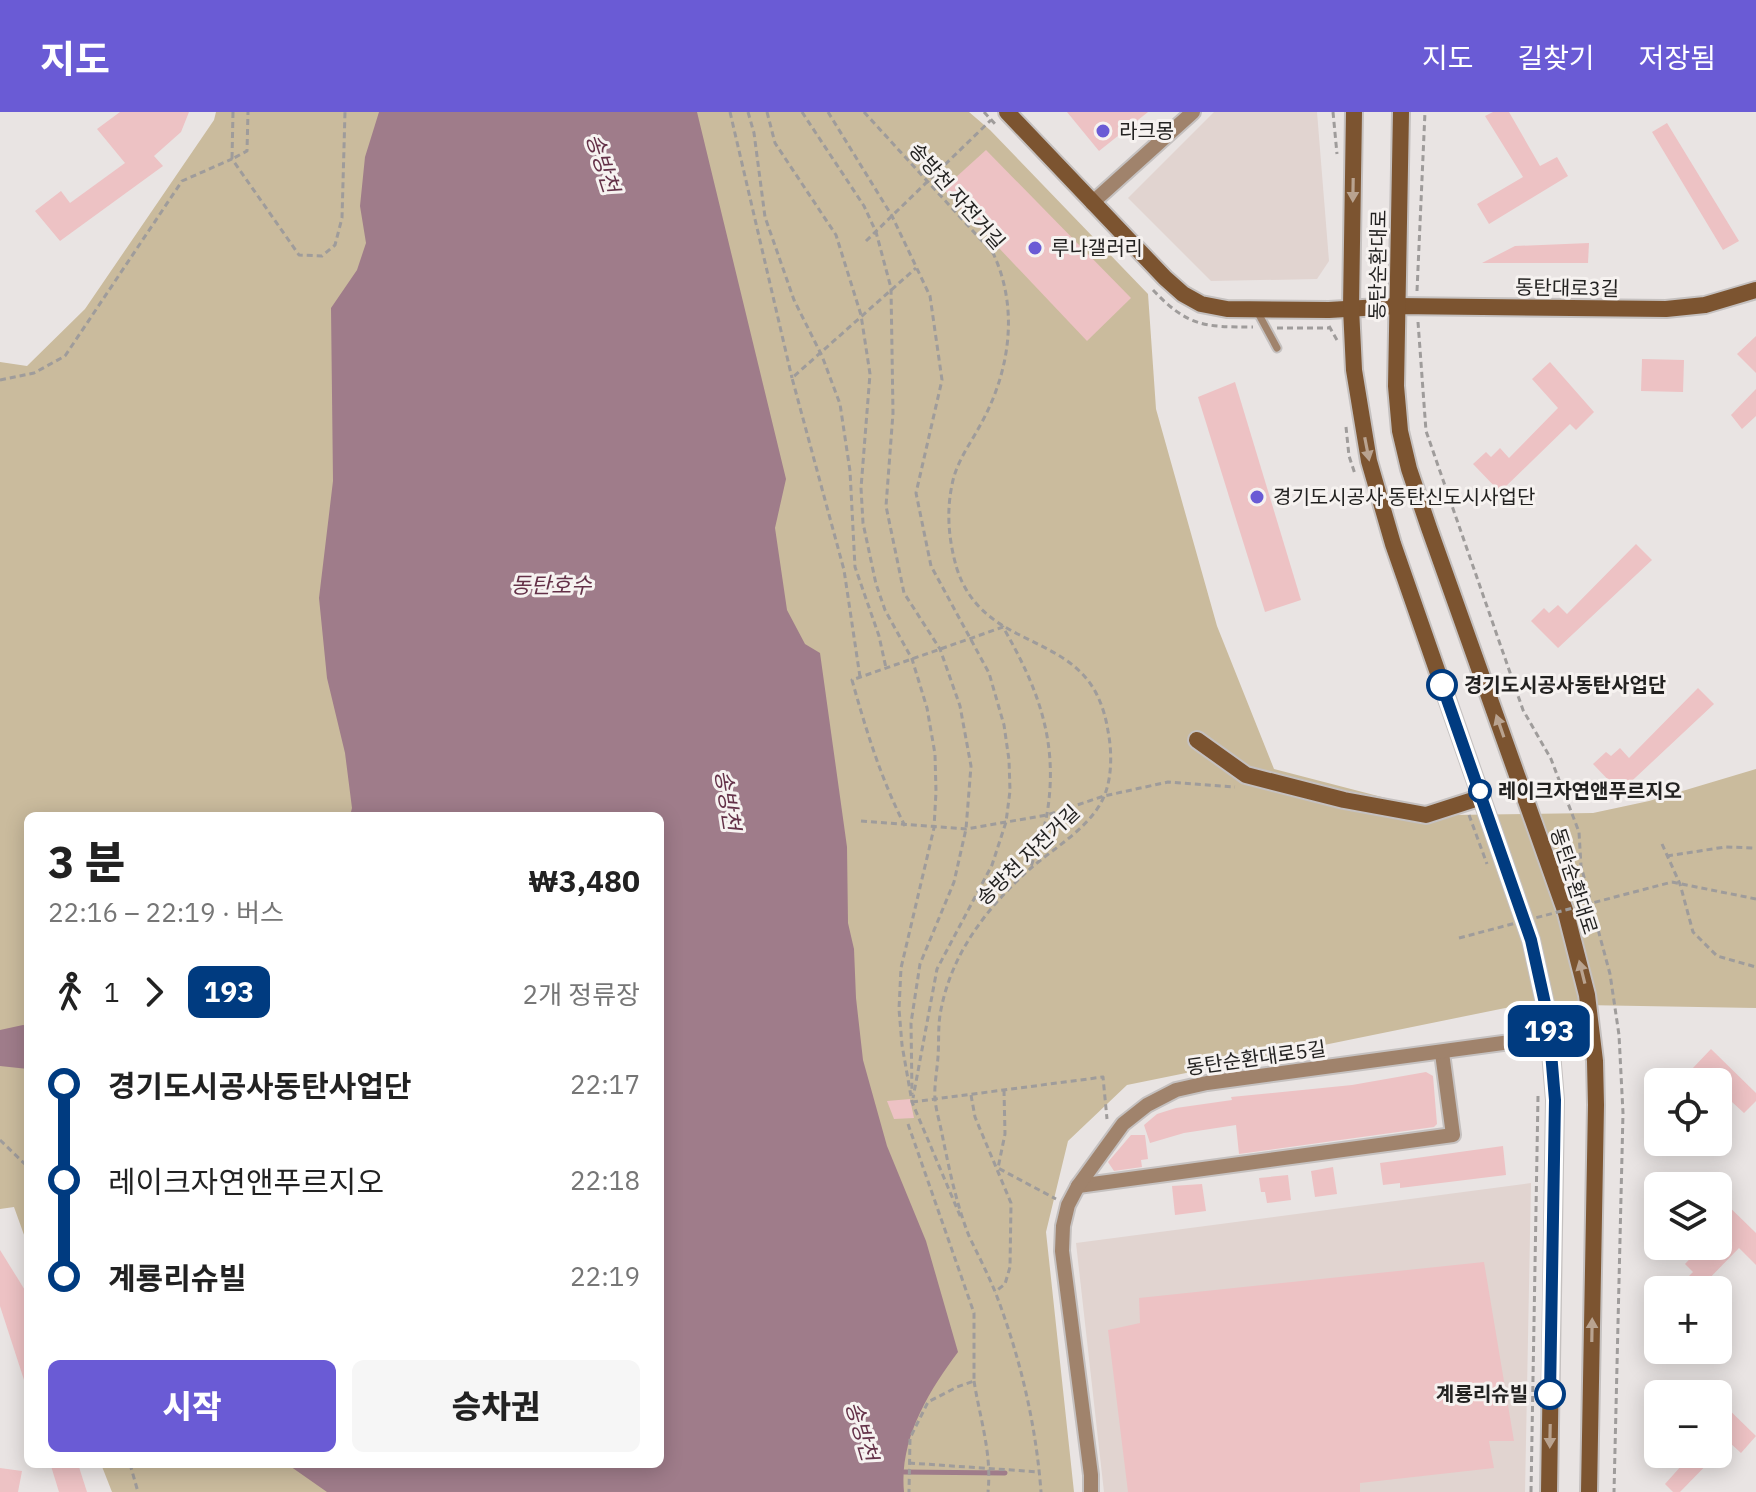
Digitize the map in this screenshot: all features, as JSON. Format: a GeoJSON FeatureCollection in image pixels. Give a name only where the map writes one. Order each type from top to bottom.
{"type":"FeatureCollection","features":[{"type":"Feature","properties":{"kind":"main road","name":"동탄대로3길"},"geometry":{"type":"LineString","coordinates":[[1007,112],[1183,294],[1201,304],[1227,309],[1397,306],[1666,309],[1705,305],[1756,290]]}},
{"type":"Feature","properties":{"kind":"main road","name":"동탄순환대로"},"geometry":{"type":"LineString","coordinates":[[1354,112],[1351,308],[1354,370],[1362,423],[1379,499],[1531,940],[1550,1039],[1555,1100],[1549,1492]]}},
{"type":"Feature","properties":{"kind":"main road","name":"동탄순환대로"},"geometry":{"type":"LineString","coordinates":[[1401,112],[1396,386],[1400,431],[1409,469],[1566,913],[1587,995],[1592,1031],[1596,1105],[1589,1492]]}},
{"type":"Feature","properties":{"kind":"main road"},"geometry":{"type":"LineString","coordinates":[[1197,740],[1246,775],[1344,800],[1426,815],[1482,797]]}},
{"type":"Feature","properties":{"kind":"street"},"geometry":{"type":"LineString","coordinates":[[1092,203],[1193,112]]}},
{"type":"Feature","properties":{"kind":"street","name":"동탄순환대로5길"},"geometry":{"type":"LineString","coordinates":[[1091,1492],[1062,1251],[1063,1226],[1068,1205],[1078,1186],[1123,1124],[1147,1105],[1176,1090],[1207,1083],[1592,1031]]}},
{"type":"Feature","properties":{"kind":"street"},"geometry":{"type":"LineString","coordinates":[[1078,1186],[1453,1135],[1442,1053]]}},
{"type":"Feature","properties":{"kind":"lane"},"geometry":{"type":"LineString","coordinates":[[1256,309],[1277,348]]}},
{"type":"Feature","properties":{"kind":"path"},"geometry":{"type":"LineString","coordinates":[[233,112],[232,159],[299,255],[322,256],[335,245],[342,218],[345,112]]}},
{"type":"Feature","properties":{"kind":"path"},"geometry":{"type":"LineString","coordinates":[[0,380],[34,373],[65,356],[182,181],[247,151],[248,112]]}},
{"type":"Feature","properties":{"kind":"path"},"geometry":{"type":"LineString","coordinates":[[730,112],[792,378],[844,570],[860,677]]}},
{"type":"Feature","properties":{"kind":"path"},"geometry":{"type":"LineString","coordinates":[[748,112],[754,133],[765,217],[794,300],[821,353],[840,404],[850,471],[855,567],[879,636],[886,668]]}},
{"type":"Feature","properties":{"kind":"path"},"geometry":{"type":"LineString","coordinates":[[767,112],[775,143],[836,235],[861,315],[870,374],[861,488],[863,523],[885,610],[912,659],[927,708],[935,754],[934,828],[901,968],[899,1009],[902,1045],[912,1102],[968,1232]]}},
{"type":"Feature","properties":{"kind":"path"},"geometry":{"type":"LineString","coordinates":[[802,112],[864,206],[876,232],[891,288],[893,413],[886,506],[904,593],[940,649],[960,706],[969,751],[970,795],[954,882],[920,964],[911,1023],[912,1102]]}},
{"type":"Feature","properties":{"kind":"path"},"geometry":{"type":"LineString","coordinates":[[828,112],[892,216],[930,296],[942,380],[916,493],[931,566],[989,673],[1004,725],[1010,791],[1006,822],[992,865],[937,969],[912,1102]]}},
{"type":"Feature","properties":{"kind":"path","name":"송방천 자전거길"},"geometry":{"type":"LineString","coordinates":[[864,112],[993,253],[1003,278],[1009,307],[1006,358],[996,390],[952,482],[948,516],[958,573],[983,612],[1003,627],[1080,671],[1095,690],[1110,739],[1111,766],[1104,796],[1090,816],[1065,841],[1030,869],[987,912],[957,958],[940,1014],[935,1099],[952,1182],[968,1232],[995,1292],[1022,1370],[1041,1492]]}},
{"type":"Feature","properties":{"kind":"path"},"geometry":{"type":"LineString","coordinates":[[1417,277],[1425,112]]}},
{"type":"Feature","properties":{"kind":"path"},"geometry":{"type":"LineString","coordinates":[[866,241],[991,120]]}},
{"type":"Feature","properties":{"kind":"path"},"geometry":{"type":"LineString","coordinates":[[792,378],[916,268]]}},
{"type":"Feature","properties":{"kind":"path"},"geometry":{"type":"LineString","coordinates":[[1329,328],[1338,342]]}},
{"type":"Feature","properties":{"kind":"path"},"geometry":{"type":"LineString","coordinates":[[1346,427],[1349,456],[1359,486]]}},
{"type":"Feature","properties":{"kind":"path"},"geometry":{"type":"LineString","coordinates":[[905,826],[868,738],[852,680],[1003,627],[1023,662],[1039,700],[1049,741],[1051,772],[1047,815],[1030,869]]}},
{"type":"Feature","properties":{"kind":"path"},"geometry":{"type":"LineString","coordinates":[[861,821],[966,829],[1047,815],[1104,796],[1168,782],[1238,788]]}},
{"type":"Feature","properties":{"kind":"path"},"geometry":{"type":"LineString","coordinates":[[1465,803],[1488,867]]}},
{"type":"Feature","properties":{"kind":"path"},"geometry":{"type":"LineString","coordinates":[[1662,844],[1680,884],[1693,932],[1717,956],[1756,967]]}},
{"type":"Feature","properties":{"kind":"path"},"geometry":{"type":"LineString","coordinates":[[1667,856],[1725,847],[1756,848]]}},
{"type":"Feature","properties":{"kind":"path"},"geometry":{"type":"LineString","coordinates":[[1459,938],[1672,882],[1756,899]]}},
{"type":"Feature","properties":{"kind":"path"},"geometry":{"type":"LineString","coordinates":[[1511,920],[1514,934]]}},
{"type":"Feature","properties":{"kind":"path"},"geometry":{"type":"LineString","coordinates":[[912,1102],[1103,1077],[1107,1119]]}},
{"type":"Feature","properties":{"kind":"path"},"geometry":{"type":"LineString","coordinates":[[1531,1492],[1538,1086]]}},
{"type":"Feature","properties":{"kind":"path"},"geometry":{"type":"LineString","coordinates":[[998,1168],[1005,1134],[1004,1090]]}},
{"type":"Feature","properties":{"kind":"path"},"geometry":{"type":"LineString","coordinates":[[971,1095],[975,1117],[1011,1203],[1010,1267],[1005,1284],[995,1292]]}},
{"type":"Feature","properties":{"kind":"path"},"geometry":{"type":"LineString","coordinates":[[908,1124],[974,1313],[974,1381],[988,1443],[988,1492]]}},
{"type":"Feature","properties":{"kind":"path"},"geometry":{"type":"LineString","coordinates":[[0,1140],[24,1163]]}},
{"type":"Feature","properties":{"kind":"path"},"geometry":{"type":"LineString","coordinates":[[998,1168],[1068,1205]]}},
{"type":"Feature","properties":{"kind":"path"},"geometry":{"type":"LineString","coordinates":[[909,1492],[910,1438],[928,1402],[974,1381]]}},
{"type":"Feature","properties":{"kind":"path"},"geometry":{"type":"LineString","coordinates":[[909,1463],[1040,1472]]}},
{"type":"Feature","properties":{"kind":"path"},"geometry":{"type":"LineString","coordinates":[[131,1468],[138,1492]]}},
{"type":"Feature","properties":{"kind":"shaded area"},"geometry":{"type":"Polygon","coordinates":[[[216,112],[969,112],[1148,294],[1156,409],[1217,626],[1274,769],[1451,815],[1593,813],[1649,801],[1756,769],[1756,1008],[1525,1004],[1127,1085],[1068,1141],[1046,1232],[1074,1492],[112,1492],[103,1468],[664,1468],[664,812],[24,812],[24,1235],[14,1207],[0,1209],[0,362],[27,366],[85,309],[214,120],[216,112]]]}},
{"type":"Feature","properties":{"kind":"shaded area"},"geometry":{"type":"Polygon","coordinates":[[[1214,112],[1317,112],[1329,261],[1317,279],[1211,281],[1128,198],[1214,112]]]}},
{"type":"Feature","properties":{"kind":"shaded area"},"geometry":{"type":"Polygon","coordinates":[[[1531,1183],[1525,1492],[1104,1492],[1076,1243],[1531,1183]]]}},
{"type":"Feature","properties":{"kind":"water","name":"동탄호수"},"geometry":{"type":"Polygon","coordinates":[[[379,112],[697,112],[786,479],[775,528],[787,610],[805,644],[820,653],[847,847],[848,923],[854,949],[863,1060],[887,1146],[926,1241],[958,1352],[926,1400],[911,1435],[906,1454],[904,1492],[327,1492],[293,1468],[664,1468],[664,812],[351,812],[345,753],[327,678],[319,598],[333,481],[331,308],[357,270],[366,243],[360,206],[365,157],[379,112]]]}},
{"type":"Feature","properties":{"kind":"water"},"geometry":{"type":"Polygon","coordinates":[[[24,1025],[24,1069],[0,1066],[0,1030],[24,1025]]]}},
{"type":"Feature","properties":{"kind":"building"},"geometry":{"type":"Polygon","coordinates":[[[120,112],[189,112],[181,132],[154,156],[163,166],[60,241],[35,211],[61,191],[70,203],[125,163],[97,129],[120,112]]]}},
{"type":"Feature","properties":{"kind":"building","name":"라크몽"},"geometry":{"type":"Polygon","coordinates":[[[1067,112],[1148,112],[1099,151],[1067,112]]]}},
{"type":"Feature","properties":{"kind":"building"},"geometry":{"type":"Polygon","coordinates":[[[1493,112],[1509,112],[1540,166],[1557,157],[1568,176],[1489,224],[1477,204],[1523,177],[1485,116],[1493,112]]]}},
{"type":"Feature","properties":{"kind":"building"},"geometry":{"type":"Polygon","coordinates":[[[1667,123],[1739,241],[1723,250],[1652,132],[1667,123]]]}},
{"type":"Feature","properties":{"kind":"building","name":"루나갤러리"},"geometry":{"type":"Polygon","coordinates":[[[986,150],[1131,298],[1087,341],[943,189],[986,150]]]}},
{"type":"Feature","properties":{"kind":"building"},"geometry":{"type":"Polygon","coordinates":[[[1589,243],[1588,263],[1482,263],[1515,246],[1589,243]]]}},
{"type":"Feature","properties":{"kind":"building"},"geometry":{"type":"Polygon","coordinates":[[[1756,336],[1756,373],[1737,354],[1756,336]]]}},
{"type":"Feature","properties":{"kind":"building"},"geometry":{"type":"Polygon","coordinates":[[[1642,359],[1684,360],[1683,392],[1641,391],[1642,359]]]}},
{"type":"Feature","properties":{"kind":"building"},"geometry":{"type":"Polygon","coordinates":[[[1550,362],[1594,412],[1576,430],[1570,424],[1500,492],[1473,464],[1486,452],[1491,457],[1500,448],[1509,458],[1558,408],[1532,379],[1550,362]]]}},
{"type":"Feature","properties":{"kind":"building"},"geometry":{"type":"Polygon","coordinates":[[[1235,382],[1301,600],[1265,612],[1198,397],[1235,382]]]}},
{"type":"Feature","properties":{"kind":"building"},"geometry":{"type":"Polygon","coordinates":[[[1756,389],[1756,416],[1742,429],[1731,415],[1756,389]]]}},
{"type":"Feature","properties":{"kind":"building"},"geometry":{"type":"Polygon","coordinates":[[[1636,544],[1652,560],[1558,648],[1531,621],[1544,608],[1549,613],[1558,605],[1567,614],[1636,544]]]}},
{"type":"Feature","properties":{"kind":"building"},"geometry":{"type":"Polygon","coordinates":[[[1698,688],[1714,704],[1620,792],[1593,764],[1606,752],[1611,756],[1620,748],[1629,758],[1698,688]]]}},
{"type":"Feature","properties":{"kind":"building"},"geometry":{"type":"Polygon","coordinates":[[[1711,1049],[1730,1068],[1693,1068],[1711,1049]]]}},
{"type":"Feature","properties":{"kind":"building"},"geometry":{"type":"Polygon","coordinates":[[[1732,1070],[1756,1093],[1756,1101],[1744,1113],[1732,1102],[1732,1070]]]}},
{"type":"Feature","properties":{"kind":"building"},"geometry":{"type":"Polygon","coordinates":[[[1426,1072],[1433,1076],[1437,1124],[1434,1127],[1239,1154],[1236,1125],[1184,1133],[1150,1143],[1144,1125],[1157,1114],[1176,1108],[1232,1100],[1231,1097],[1352,1085],[1426,1072]]]}},
{"type":"Feature","properties":{"kind":"building"},"geometry":{"type":"Polygon","coordinates":[[[910,1099],[914,1118],[894,1119],[887,1101],[910,1099]]]}},
{"type":"Feature","properties":{"kind":"building"},"geometry":{"type":"Polygon","coordinates":[[[1131,1135],[1145,1135],[1148,1159],[1141,1160],[1142,1167],[1114,1171],[1108,1162],[1131,1135]]]}},
{"type":"Feature","properties":{"kind":"building"},"geometry":{"type":"Polygon","coordinates":[[[1503,1146],[1506,1175],[1400,1188],[1400,1183],[1383,1185],[1380,1163],[1503,1146]]]}},
{"type":"Feature","properties":{"kind":"building"},"geometry":{"type":"Polygon","coordinates":[[[1333,1167],[1337,1194],[1315,1197],[1311,1171],[1333,1167]]]}},
{"type":"Feature","properties":{"kind":"building"},"geometry":{"type":"Polygon","coordinates":[[[1288,1175],[1291,1200],[1267,1203],[1259,1178],[1288,1175]]]}},
{"type":"Feature","properties":{"kind":"building"},"geometry":{"type":"Polygon","coordinates":[[[1202,1184],[1206,1211],[1175,1215],[1172,1186],[1202,1184]]]}},
{"type":"Feature","properties":{"kind":"building"},"geometry":{"type":"Polygon","coordinates":[[[1732,1210],[1756,1233],[1756,1265],[1739,1248],[1732,1255],[1732,1210]]]}},
{"type":"Feature","properties":{"kind":"building"},"geometry":{"type":"Polygon","coordinates":[[[0,1250],[24,1289],[24,1380],[0,1306],[0,1250]]]}},
{"type":"Feature","properties":{"kind":"building"},"geometry":{"type":"Polygon","coordinates":[[[1689,1260],[1727,1260],[1712,1276],[1689,1276],[1693,1272],[1685,1264],[1689,1260]]]}},
{"type":"Feature","properties":{"kind":"building"},"geometry":{"type":"Polygon","coordinates":[[[1484,1262],[1514,1441],[1489,1441],[1494,1468],[1360,1483],[1360,1492],[1128,1492],[1108,1330],[1140,1323],[1139,1298],[1484,1262]]]}},
{"type":"Feature","properties":{"kind":"building"},"geometry":{"type":"Polygon","coordinates":[[[1732,1413],[1756,1436],[1741,1453],[1732,1445],[1732,1413]]]}},
{"type":"Feature","properties":{"kind":"building"},"geometry":{"type":"Polygon","coordinates":[[[0,1468],[22,1471],[18,1492],[0,1492],[0,1468]]]}},
{"type":"Feature","properties":{"kind":"building"},"geometry":{"type":"Polygon","coordinates":[[[52,1468],[79,1468],[87,1492],[59,1492],[52,1468]]]}},
{"type":"Feature","properties":{"kind":"building"},"geometry":{"type":"Polygon","coordinates":[[[1679,1468],[1703,1468],[1680,1492],[1673,1492],[1665,1484],[1679,1468]]]}},
{"type":"Feature","properties":{"kind":"waterway"},"geometry":{"type":"LineString","coordinates":[[904,1472],[1005,1473]]}},
{"type":"Feature","properties":{"kind":"bus line","name":"193"},"geometry":{"type":"LineString","coordinates":[[1442,685],[1531,940],[1548,1017],[1555,1100],[1550,1394]]}},
{"type":"Feature","properties":{"kind":"place","name":"라크몽"},"geometry":{"type":"Point","coordinates":[1103,131]}},
{"type":"Feature","properties":{"kind":"place","name":"루나갤러리"},"geometry":{"type":"Point","coordinates":[1035,248]}},
{"type":"Feature","properties":{"kind":"place","name":"경기도시공사 동탄신도시사업단"},"geometry":{"type":"Point","coordinates":[1257,497]}},
{"type":"Feature","properties":{"kind":"place","name":"경기도시공사동탄사업단"},"geometry":{"type":"Point","coordinates":[1442,685]}},
{"type":"Feature","properties":{"kind":"place","name":"레이크자연앤푸르지오"},"geometry":{"type":"Point","coordinates":[1480,791]}},
{"type":"Feature","properties":{"kind":"place","name":"계룡리슈빌"},"geometry":{"type":"Point","coordinates":[1550,1394]}},
{"type":"Feature","properties":{"kind":"water label","name":"송방천"},"geometry":{"type":"Point","coordinates":[603,163]}},
{"type":"Feature","properties":{"kind":"water label","name":"송방천"},"geometry":{"type":"Point","coordinates":[728,800]}},
{"type":"Feature","properties":{"kind":"water label","name":"송방천"},"geometry":{"type":"Point","coordinates":[862,1431]}}]}
